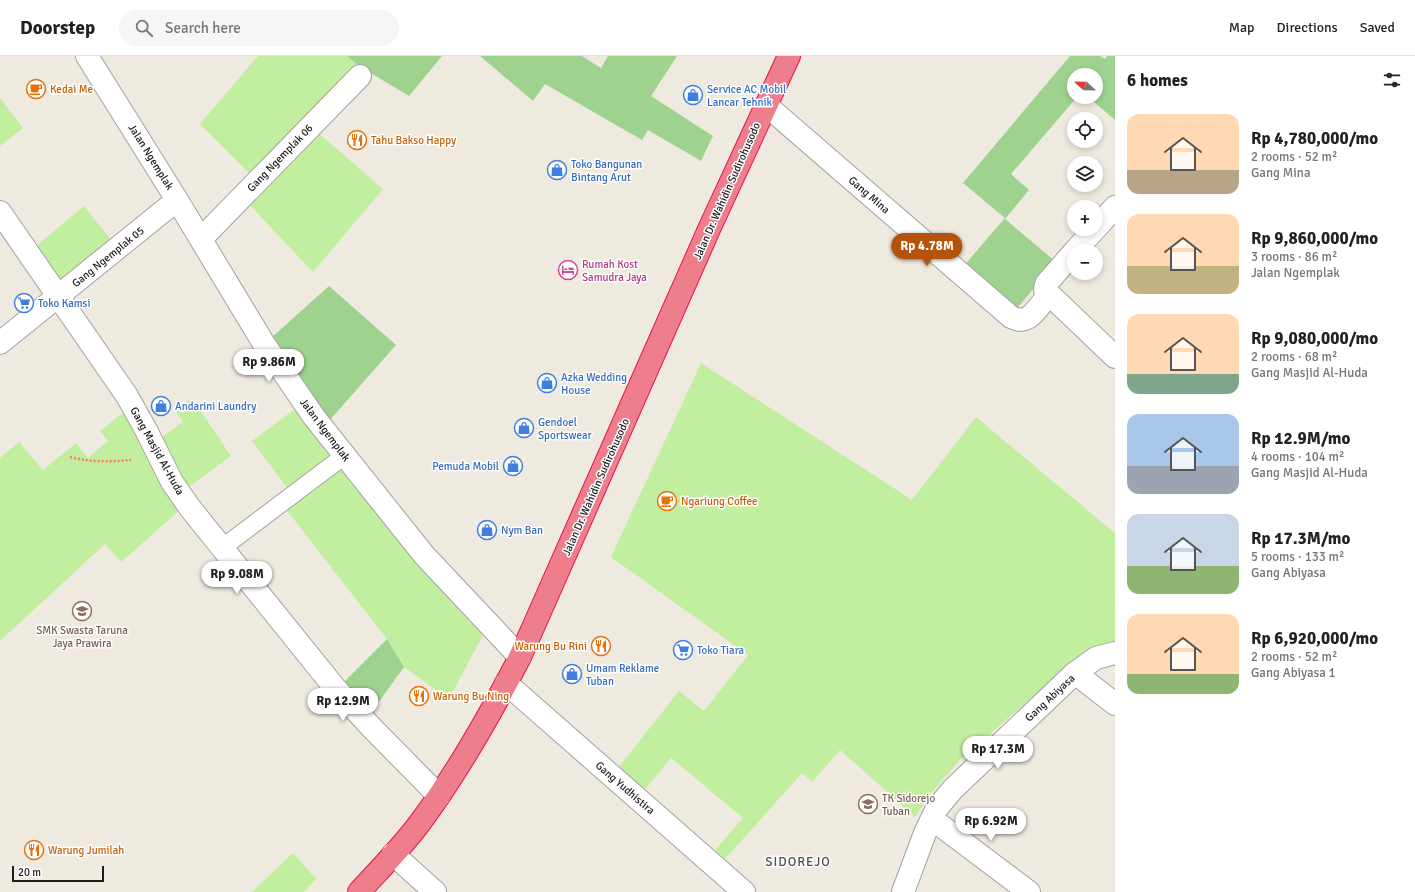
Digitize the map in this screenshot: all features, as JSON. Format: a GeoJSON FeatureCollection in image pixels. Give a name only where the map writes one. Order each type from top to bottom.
{"type":"FeatureCollection","features":[{"type":"Feature","properties":{"kind":"highway","name":"Jalan Dr. Wahidin Sudirohusodo"},"geometry":{"type":"LineString","coordinates":[[359,892],[419,824],[439,796],[481,729],[520,657],[710,227],[789,56]]}},
{"type":"Feature","properties":{"kind":"street","name":"Jalan Ngemplak"},"geometry":{"type":"LineString","coordinates":[[87,56],[178,200],[264,344],[314,417],[424,555],[520,657]]}},
{"type":"Feature","properties":{"kind":"street","name":"Gang Ngemplak 06"},"geometry":{"type":"LineString","coordinates":[[201,239],[360,76]]}},
{"type":"Feature","properties":{"kind":"street","name":"Gang Mina"},"geometry":{"type":"LineString","coordinates":[[766,105],[1012,317],[1020,321],[1024,320],[1032,314],[1049,294]]}},
{"type":"Feature","properties":{"kind":"street","name":"Gang Ngemplak 05"},"geometry":{"type":"LineString","coordinates":[[0,343],[178,200]]}},
{"type":"Feature","properties":{"kind":"street"},"geometry":{"type":"LineString","coordinates":[[1103,220],[1115,207]]}},
{"type":"Feature","properties":{"kind":"street","name":"Gang Masjid Al-Huda"},"geometry":{"type":"LineString","coordinates":[[0,212],[134,408],[159,458],[180,495],[335,688],[439,796]]}},
{"type":"Feature","properties":{"kind":"street"},"geometry":{"type":"LineString","coordinates":[[1081,244],[1088,236]]}},
{"type":"Feature","properties":{"kind":"street"},"geometry":{"type":"LineString","coordinates":[[1067,259],[1046,284],[1045,290],[1115,357]]}},
{"type":"Feature","properties":{"kind":"street","name":"Gang Abiyasa"},"geometry":{"type":"LineString","coordinates":[[903,892],[925,833],[937,808],[953,789],[1075,673],[1096,658],[1115,653]]}},
{"type":"Feature","properties":{"kind":"street"},"geometry":{"type":"LineString","coordinates":[[1075,673],[1115,704]]}},
{"type":"Feature","properties":{"kind":"street","name":"Gang Yudhistira"},"geometry":{"type":"LineString","coordinates":[[506,683],[744,892]]}},
{"type":"Feature","properties":{"kind":"street"},"geometry":{"type":"LineString","coordinates":[[932,819],[1029,892]]}},
{"type":"Feature","properties":{"kind":"street"},"geometry":{"type":"LineString","coordinates":[[393,854],[435,892]]}},
{"type":"Feature","properties":{"kind":"lane"},"geometry":{"type":"LineString","coordinates":[[222,548],[344,456]]}},
{"type":"Feature","properties":{"kind":"path"},"geometry":{"type":"LineString","coordinates":[[70,457],[87,461],[101,462],[159,458]]}},
{"type":"Feature","properties":{"kind":"green space"},"geometry":{"type":"Polygon","coordinates":[[[258,56],[347,56],[359,66],[252,176],[200,124],[258,56]]]}},
{"type":"Feature","properties":{"kind":"green space"},"geometry":{"type":"Polygon","coordinates":[[[347,56],[442,56],[409,96],[359,66],[347,56]]]}},
{"type":"Feature","properties":{"kind":"green space"},"geometry":{"type":"Polygon","coordinates":[[[480,56],[582,56],[601,68],[608,56],[677,56],[651,96],[713,136],[701,161],[648,130],[642,140],[545,84],[533,101],[480,56]]]}},
{"type":"Feature","properties":{"kind":"green space"},"geometry":{"type":"Polygon","coordinates":[[[1070,56],[1100,56],[1105,59],[1107,56],[1115,56],[1115,120],[1096,104],[1103,104],[1103,68],[1067,68],[1067,104],[1071,104],[1011,174],[1029,190],[1005,219],[1056,262],[1013,313],[962,268],[1005,218],[963,183],[1070,56]]]}},
{"type":"Feature","properties":{"kind":"green space"},"geometry":{"type":"Polygon","coordinates":[[[0,98],[23,128],[0,146],[0,98]]]}},
{"type":"Feature","properties":{"kind":"green space"},"geometry":{"type":"Polygon","coordinates":[[[316,131],[383,189],[313,272],[247,202],[316,131]]]}},
{"type":"Feature","properties":{"kind":"green space"},"geometry":{"type":"Polygon","coordinates":[[[84,206],[112,241],[60,285],[36,246],[84,206]]]}},
{"type":"Feature","properties":{"kind":"green space"},"geometry":{"type":"Polygon","coordinates":[[[329,286],[396,345],[328,422],[271,338],[329,286]]]}},
{"type":"Feature","properties":{"kind":"green space"},"geometry":{"type":"Polygon","coordinates":[[[701,363],[912,500],[976,417],[1115,533],[1115,644],[1092,649],[1076,659],[960,760],[931,793],[915,817],[840,750],[812,782],[802,773],[725,859],[715,850],[743,818],[671,758],[644,791],[618,768],[679,691],[704,711],[748,655],[611,557],[701,363]]]}},
{"type":"Feature","properties":{"kind":"green space"},"geometry":{"type":"Polygon","coordinates":[[[192,398],[231,456],[187,488],[159,439],[183,422],[175,410],[192,398]]]}},
{"type":"Feature","properties":{"kind":"green space"},"geometry":{"type":"Polygon","coordinates":[[[295,409],[331,458],[289,490],[252,441],[295,409]]]}},
{"type":"Feature","properties":{"kind":"green space"},"geometry":{"type":"Polygon","coordinates":[[[125,411],[180,510],[121,562],[105,544],[0,641],[0,458],[19,442],[43,470],[76,443],[88,458],[108,441],[100,431],[125,411]]]}},
{"type":"Feature","properties":{"kind":"green space"},"geometry":{"type":"Polygon","coordinates":[[[335,463],[445,593],[483,635],[449,699],[404,667],[387,639],[281,503],[335,463]]]}},
{"type":"Feature","properties":{"kind":"green space"},"geometry":{"type":"Polygon","coordinates":[[[387,639],[404,667],[370,714],[342,684],[387,639]]]}},
{"type":"Feature","properties":{"kind":"green space"},"geometry":{"type":"Polygon","coordinates":[[[293,853],[316,879],[304,892],[252,892],[293,853]]]}},
{"type":"Feature","properties":{"kind":"place","name":"Kedai Me"},"geometry":{"type":"Point","coordinates":[36,89]}},
{"type":"Feature","properties":{"kind":"place","name":"Service AC Mobil Lancar Tehnik"},"geometry":{"type":"Point","coordinates":[693,95]}},
{"type":"Feature","properties":{"kind":"place","name":"Tahu Bakso Happy"},"geometry":{"type":"Point","coordinates":[357,140]}},
{"type":"Feature","properties":{"kind":"place","name":"Toko Bangunan Bintang Arut"},"geometry":{"type":"Point","coordinates":[557,170]}},
{"type":"Feature","properties":{"kind":"place","name":"Rumah Kost Samudra Jaya"},"geometry":{"type":"Point","coordinates":[568,270]}},
{"type":"Feature","properties":{"kind":"place","name":"Toko Kamsi"},"geometry":{"type":"Point","coordinates":[24,303]}},
{"type":"Feature","properties":{"kind":"place","name":"Azka Wedding House"},"geometry":{"type":"Point","coordinates":[547,383]}},
{"type":"Feature","properties":{"kind":"place","name":"Andarini Laundry"},"geometry":{"type":"Point","coordinates":[161,406]}},
{"type":"Feature","properties":{"kind":"place","name":"Gendoel Sportswear"},"geometry":{"type":"Point","coordinates":[524,428]}},
{"type":"Feature","properties":{"kind":"place","name":"Pemuda Mobil"},"geometry":{"type":"Point","coordinates":[513,466]}},
{"type":"Feature","properties":{"kind":"place","name":"Ngariung Coffee"},"geometry":{"type":"Point","coordinates":[667,501]}},
{"type":"Feature","properties":{"kind":"place","name":"Nym Ban"},"geometry":{"type":"Point","coordinates":[487,530]}},
{"type":"Feature","properties":{"kind":"place","name":"SMK Swasta Taruna Jaya Prawira"},"geometry":{"type":"Point","coordinates":[82,611]}},
{"type":"Feature","properties":{"kind":"place","name":"Warung Bu Rini"},"geometry":{"type":"Point","coordinates":[601,646]}},
{"type":"Feature","properties":{"kind":"place","name":"Toko Tiara"},"geometry":{"type":"Point","coordinates":[683,650]}},
{"type":"Feature","properties":{"kind":"place","name":"Umam Reklame Tuban"},"geometry":{"type":"Point","coordinates":[572,674]}},
{"type":"Feature","properties":{"kind":"place","name":"Warung Bu Ning"},"geometry":{"type":"Point","coordinates":[419,696]}},
{"type":"Feature","properties":{"kind":"place","name":"TK Sidorejo Tuban"},"geometry":{"type":"Point","coordinates":[868,804]}},
{"type":"Feature","properties":{"kind":"place","name":"Warung Jumilah"},"geometry":{"type":"Point","coordinates":[34,850]}},
{"type":"Feature","properties":{"kind":"district","name":"SIDOREJO"},"geometry":{"type":"Point","coordinates":[798,862]}}]}
